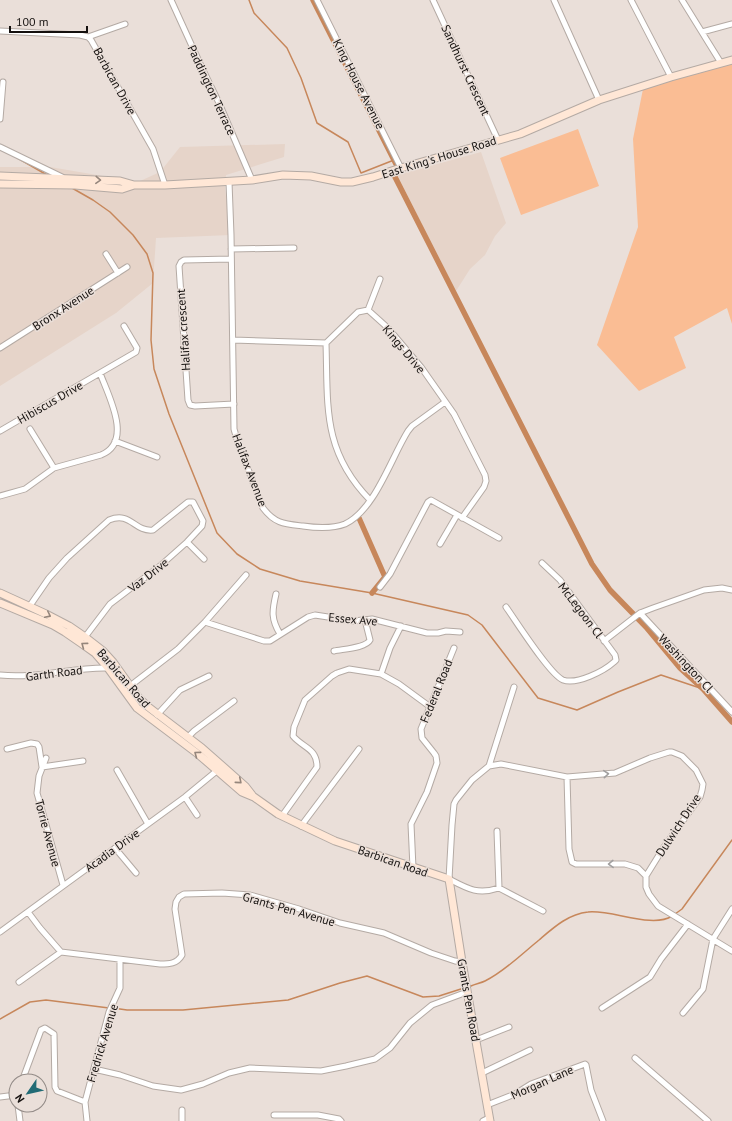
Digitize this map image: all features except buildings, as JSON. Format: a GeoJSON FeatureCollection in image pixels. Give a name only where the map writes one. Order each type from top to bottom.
{"type":"FeatureCollection","features":[{"type":"Feature","properties":{"kind":"main road","name":"East King's House Road"},"geometry":{"type":"LineString","coordinates":[[0,184],[75,185],[122,189],[134,186],[252,180],[283,175],[311,176],[341,182],[352,182],[520,134],[599,100],[671,77],[732,60]]}},
{"type":"Feature","properties":{"kind":"main road","name":"East King's House Road"},"geometry":{"type":"LineString","coordinates":[[0,176],[120,181],[134,186]]}},
{"type":"Feature","properties":{"kind":"main road","name":"Barbican Road"},"geometry":{"type":"LineString","coordinates":[[0,593],[69,626],[103,651],[138,697],[157,715],[188,737],[220,768]]}},
{"type":"Feature","properties":{"kind":"main road","name":"Barbican Road"},"geometry":{"type":"LineString","coordinates":[[0,603],[65,632],[95,653],[108,668],[137,708],[245,786],[254,797],[282,816],[335,841],[449,880]]}},
{"type":"Feature","properties":{"kind":"main road","name":"Grants Pen Road"},"geometry":{"type":"LineString","coordinates":[[449,880],[482,1073],[487,1105],[487,1120]]}},
{"type":"Feature","properties":{"kind":"street","name":"Paddington Terrace"},"geometry":{"type":"LineString","coordinates":[[171,0],[219,103],[252,180]]}},
{"type":"Feature","properties":{"kind":"street","name":"King House Avenue"},"geometry":{"type":"LineString","coordinates":[[317,0],[401,168]]}},
{"type":"Feature","properties":{"kind":"street","name":"Sandhurst Crescent"},"geometry":{"type":"LineString","coordinates":[[434,0],[498,140]]}},
{"type":"Feature","properties":{"kind":"street"},"geometry":{"type":"LineString","coordinates":[[554,0],[599,100]]}},
{"type":"Feature","properties":{"kind":"street"},"geometry":{"type":"LineString","coordinates":[[631,0],[671,77]]}},
{"type":"Feature","properties":{"kind":"street"},"geometry":{"type":"LineString","coordinates":[[682,0],[721,63]]}},
{"type":"Feature","properties":{"kind":"street"},"geometry":{"type":"LineString","coordinates":[[88,37],[125,24]]}},
{"type":"Feature","properties":{"kind":"street"},"geometry":{"type":"LineString","coordinates":[[702,32],[732,24]]}},
{"type":"Feature","properties":{"kind":"street","name":"Barbican Drive"},"geometry":{"type":"LineString","coordinates":[[0,31],[80,35],[88,37],[94,44],[153,149],[165,185]]}},
{"type":"Feature","properties":{"kind":"street"},"geometry":{"type":"LineString","coordinates":[[0,119],[3,82]]}},
{"type":"Feature","properties":{"kind":"street"},"geometry":{"type":"LineString","coordinates":[[0,147],[62,178]]}},
{"type":"Feature","properties":{"kind":"street","name":"Halifax Avenue"},"geometry":{"type":"LineString","coordinates":[[228,182],[231,249],[234,429],[263,508],[269,516],[280,523],[319,529],[345,524],[355,517],[376,492],[412,426],[445,402]]}},
{"type":"Feature","properties":{"kind":"street"},"geometry":{"type":"LineString","coordinates":[[231,249],[294,248]]}},
{"type":"Feature","properties":{"kind":"street"},"geometry":{"type":"LineString","coordinates":[[106,254],[118,273]]}},
{"type":"Feature","properties":{"kind":"street","name":"Halifax crescent"},"geometry":{"type":"LineString","coordinates":[[231,259],[184,260],[179,266],[188,400],[190,404],[195,406],[234,404]]}},
{"type":"Feature","properties":{"kind":"street","name":"Bronx Avenue"},"geometry":{"type":"LineString","coordinates":[[0,348],[127,267]]}},
{"type":"Feature","properties":{"kind":"street"},"geometry":{"type":"LineString","coordinates":[[233,340],[326,343],[358,312],[368,310],[380,279]]}},
{"type":"Feature","properties":{"kind":"street","name":"Kings Drive"},"geometry":{"type":"LineString","coordinates":[[368,310],[388,328],[410,354],[454,414],[485,475],[486,481],[440,544]]}},
{"type":"Feature","properties":{"kind":"street","name":"Hibiscus Drive"},"geometry":{"type":"LineString","coordinates":[[0,431],[136,352],[137,348],[124,326]]}},
{"type":"Feature","properties":{"kind":"street"},"geometry":{"type":"LineString","coordinates":[[326,343],[328,414],[331,433],[346,470],[352,480],[370,500]]}},
{"type":"Feature","properties":{"kind":"street"},"geometry":{"type":"LineString","coordinates":[[0,496],[26,489],[54,468],[107,453],[115,441],[118,430],[117,420],[100,373]]}},
{"type":"Feature","properties":{"kind":"street"},"geometry":{"type":"LineString","coordinates":[[30,429],[54,468]]}},
{"type":"Feature","properties":{"kind":"street"},"geometry":{"type":"LineString","coordinates":[[115,441],[157,457]]}},
{"type":"Feature","properties":{"kind":"street"},"geometry":{"type":"LineString","coordinates":[[380,587],[390,574],[428,502],[431,500],[499,538]]}},
{"type":"Feature","properties":{"kind":"street","name":"Vaz Drive"},"geometry":{"type":"LineString","coordinates":[[29,607],[49,578],[67,558],[109,520],[123,518],[147,530],[153,530],[189,501],[194,503],[203,521],[202,526],[187,542],[160,566],[110,604],[85,637]]}},
{"type":"Feature","properties":{"kind":"street"},"geometry":{"type":"LineString","coordinates":[[187,542],[204,559]]}},
{"type":"Feature","properties":{"kind":"street","name":"McLegoon Cl"},"geometry":{"type":"LineString","coordinates":[[506,607],[552,672],[563,680],[575,681],[587,678],[612,664],[616,660],[615,655],[560,580],[542,563]]}},
{"type":"Feature","properties":{"kind":"street"},"geometry":{"type":"LineString","coordinates":[[130,686],[178,649],[205,622],[246,575]]}},
{"type":"Feature","properties":{"kind":"street"},"geometry":{"type":"LineString","coordinates":[[604,641],[640,613],[704,590],[722,588],[732,590]]}},
{"type":"Feature","properties":{"kind":"street"},"geometry":{"type":"LineString","coordinates":[[276,594],[273,607],[273,620],[280,634]]}},
{"type":"Feature","properties":{"kind":"street","name":"Washington Cl"},"geometry":{"type":"LineString","coordinates":[[640,613],[732,712]]}},
{"type":"Feature","properties":{"kind":"street","name":"Essex Ave"},"geometry":{"type":"LineString","coordinates":[[205,622],[264,641],[270,641],[311,615],[354,621],[372,618],[427,633],[446,631],[460,632]]}},
{"type":"Feature","properties":{"kind":"street"},"geometry":{"type":"LineString","coordinates":[[334,651],[363,646],[368,643],[370,640],[365,620]]}},
{"type":"Feature","properties":{"kind":"street"},"geometry":{"type":"LineString","coordinates":[[381,674],[390,648],[401,626]]}},
{"type":"Feature","properties":{"kind":"street","name":"Federal Road"},"geometry":{"type":"LineString","coordinates":[[413,868],[411,824],[427,792],[437,763],[436,756],[422,738],[421,729],[429,706],[454,648]]}},
{"type":"Feature","properties":{"kind":"street","name":"Garth Road"},"geometry":{"type":"LineString","coordinates":[[0,675],[46,675],[97,667],[108,668]]}},
{"type":"Feature","properties":{"kind":"street"},"geometry":{"type":"LineString","coordinates":[[282,816],[317,767],[315,756],[312,751],[293,736],[294,727],[305,700],[337,673],[350,669],[381,674],[399,684],[429,706]]}},
{"type":"Feature","properties":{"kind":"street"},"geometry":{"type":"LineString","coordinates":[[157,715],[180,690],[209,676]]}},
{"type":"Feature","properties":{"kind":"street"},"geometry":{"type":"LineString","coordinates":[[514,688],[489,766],[472,780],[454,804],[449,880],[477,892],[499,888],[543,911]]}},
{"type":"Feature","properties":{"kind":"street"},"geometry":{"type":"LineString","coordinates":[[188,737],[234,701]]}},
{"type":"Feature","properties":{"kind":"street"},"geometry":{"type":"LineString","coordinates":[[7,749],[37,744],[39,747],[42,767],[83,761]]}},
{"type":"Feature","properties":{"kind":"street"},"geometry":{"type":"LineString","coordinates":[[301,826],[359,749]]}},
{"type":"Feature","properties":{"kind":"street","name":"Dulwich Drive"},"geometry":{"type":"LineString","coordinates":[[489,766],[501,764],[567,777],[615,773],[650,758],[669,752],[682,756],[696,770],[703,784],[700,797],[664,847],[646,876]]}},
{"type":"Feature","properties":{"kind":"street","name":"Torrie Avenue"},"geometry":{"type":"LineString","coordinates":[[46,758],[37,785],[37,793],[63,885]]}},
{"type":"Feature","properties":{"kind":"street","name":"Acadia Drive"},"geometry":{"type":"LineString","coordinates":[[0,932],[185,798],[220,768]]}},
{"type":"Feature","properties":{"kind":"street"},"geometry":{"type":"LineString","coordinates":[[117,770],[148,824]]}},
{"type":"Feature","properties":{"kind":"street"},"geometry":{"type":"LineString","coordinates":[[567,777],[569,849],[572,862],[576,864],[625,864],[638,868],[646,876],[646,887],[649,894],[658,906],[732,951]]}},
{"type":"Feature","properties":{"kind":"street"},"geometry":{"type":"LineString","coordinates":[[185,798],[197,815]]}},
{"type":"Feature","properties":{"kind":"street"},"geometry":{"type":"LineString","coordinates":[[497,831],[499,888]]}},
{"type":"Feature","properties":{"kind":"street"},"geometry":{"type":"LineString","coordinates":[[115,848],[136,873]]}},
{"type":"Feature","properties":{"kind":"street","name":"Grants Pen Avenue"},"geometry":{"type":"LineString","coordinates":[[61,952],[120,960],[172,964],[178,961],[182,955],[175,909],[176,902],[179,897],[184,894],[222,893],[250,895],[340,923],[384,933],[431,953],[462,962]]}},
{"type":"Feature","properties":{"kind":"street"},"geometry":{"type":"LineString","coordinates":[[683,1013],[703,989],[713,939],[732,909]]}},
{"type":"Feature","properties":{"kind":"street"},"geometry":{"type":"LineString","coordinates":[[19,982],[61,952],[28,912]]}},
{"type":"Feature","properties":{"kind":"street"},"geometry":{"type":"LineString","coordinates":[[602,1008],[650,976],[688,924]]}},
{"type":"Feature","properties":{"kind":"street","name":"Fredrick Avenue"},"geometry":{"type":"LineString","coordinates":[[84,1102],[109,1012],[120,988],[120,960]]}},
{"type":"Feature","properties":{"kind":"street"},"geometry":{"type":"LineString","coordinates":[[94,1069],[120,1075],[153,1086],[181,1090],[203,1084],[229,1073],[250,1068],[321,1071],[346,1066],[375,1059],[390,1048],[410,1023],[432,1005],[467,992]]}},
{"type":"Feature","properties":{"kind":"street"},"geometry":{"type":"LineString","coordinates":[[476,1040],[509,1027]]}},
{"type":"Feature","properties":{"kind":"street"},"geometry":{"type":"LineString","coordinates":[[25,1073],[41,1030],[45,1028],[54,1034],[55,1087],[57,1091],[84,1102],[87,1121]]}},
{"type":"Feature","properties":{"kind":"street"},"geometry":{"type":"LineString","coordinates":[[482,1073],[530,1050]]}},
{"type":"Feature","properties":{"kind":"street"},"geometry":{"type":"LineString","coordinates":[[634,1058],[708,1121]]}},
{"type":"Feature","properties":{"kind":"street","name":"Morgan Lane"},"geometry":{"type":"LineString","coordinates":[[487,1105],[515,1094],[531,1084],[585,1064],[603,1121]]}},
{"type":"Feature","properties":{"kind":"street"},"geometry":{"type":"LineString","coordinates":[[182,1110],[182,1121]]}},
{"type":"Feature","properties":{"kind":"street"},"geometry":{"type":"LineString","coordinates":[[274,1115],[318,1115],[341,1121]]}},
{"type":"Feature","properties":{"kind":"shaded area"},"geometry":{"type":"Polygon","coordinates":[[[732,63],[732,324],[727,308],[674,337],[686,368],[639,391],[597,345],[638,227],[633,139],[643,89],[732,63]]]}},
{"type":"Feature","properties":{"kind":"shaded area"},"geometry":{"type":"Polygon","coordinates":[[[578,129],[599,186],[521,215],[500,158],[578,129]]]}},
{"type":"Feature","properties":{"kind":"shaded area"},"geometry":{"type":"Polygon","coordinates":[[[285,144],[284,157],[226,175],[225,189],[231,235],[156,238],[153,283],[116,313],[0,386],[0,167],[50,167],[138,182],[160,172],[180,147],[285,144]]]}},
{"type":"Feature","properties":{"kind":"shaded area"},"geometry":{"type":"Polygon","coordinates":[[[481,152],[506,223],[495,236],[485,255],[470,269],[456,291],[397,175],[481,152]]]}},
{"type":"Feature","properties":{"kind":"waterway"},"geometry":{"type":"LineString","coordinates":[[249,0],[254,13],[287,48],[301,78],[317,123],[348,142],[361,173],[394,160]]}},
{"type":"Feature","properties":{"kind":"waterway"},"geometry":{"type":"LineString","coordinates":[[313,0],[396,164]]}},
{"type":"Feature","properties":{"kind":"waterway"},"geometry":{"type":"LineString","coordinates":[[14,156],[47,175]]}},
{"type":"Feature","properties":{"kind":"waterway"},"geometry":{"type":"LineString","coordinates":[[395,177],[592,564],[610,590],[646,627],[680,668],[703,689],[732,722]]}},
{"type":"Feature","properties":{"kind":"waterway"},"geometry":{"type":"LineString","coordinates":[[72,188],[110,212],[133,235],[147,254],[153,273],[151,340],[154,369],[169,414],[217,533],[237,554],[260,569],[300,581],[372,593],[468,615],[482,625],[538,698],[577,710],[661,675],[703,689]]}},
{"type":"Feature","properties":{"kind":"waterway"},"geometry":{"type":"LineString","coordinates":[[359,518],[385,577],[372,593]]}},
{"type":"Feature","properties":{"kind":"waterway"},"geometry":{"type":"LineString","coordinates":[[675,914],[682,909],[732,840]]}},
{"type":"Feature","properties":{"kind":"waterway"},"geometry":{"type":"LineString","coordinates":[[471,986],[485,981],[499,973],[555,926],[581,913],[608,913],[643,920],[664,919],[672,916]]}},
{"type":"Feature","properties":{"kind":"waterway"},"geometry":{"type":"LineString","coordinates":[[113,1008],[127,1010],[183,1010],[288,1000],[367,976],[423,997],[439,996],[464,988]]}},
{"type":"Feature","properties":{"kind":"waterway"},"geometry":{"type":"LineString","coordinates":[[0,1019],[30,1002],[46,1000],[109,1008]]}}]}
